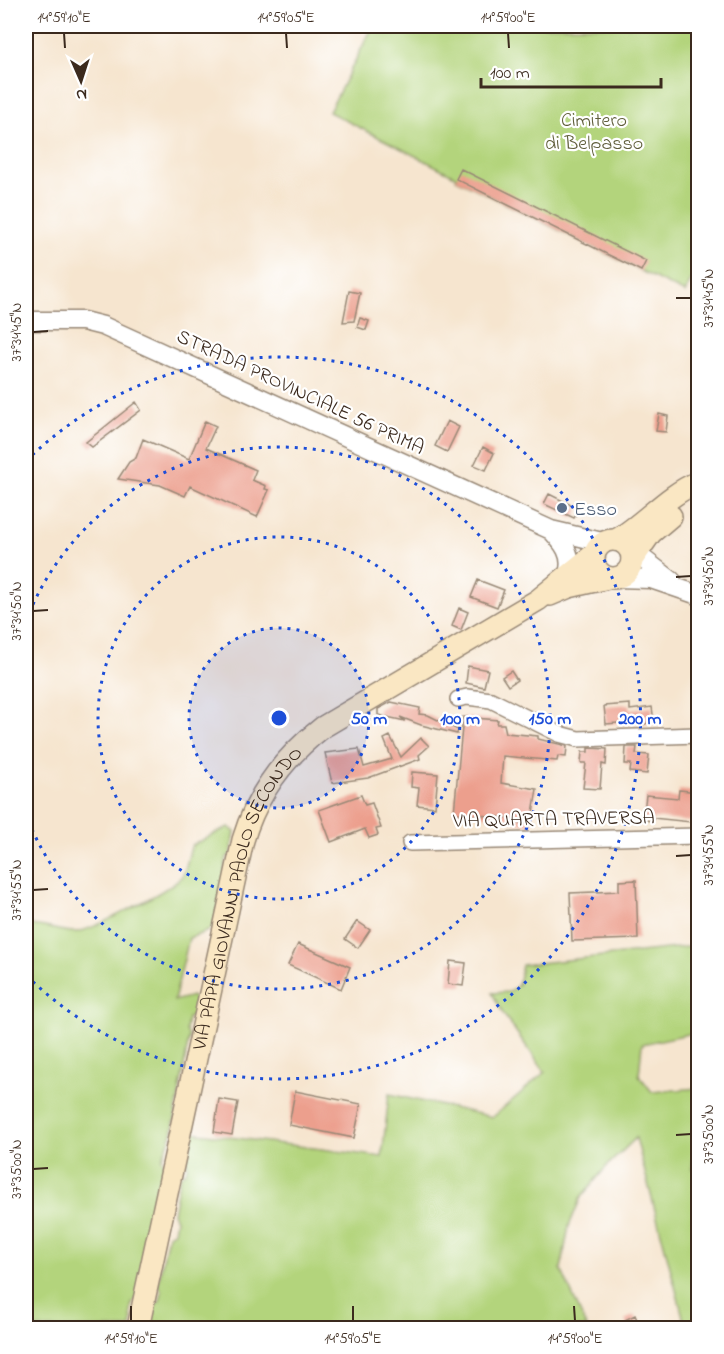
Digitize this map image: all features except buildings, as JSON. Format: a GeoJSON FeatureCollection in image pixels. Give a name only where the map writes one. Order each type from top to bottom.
{"type":"FeatureCollection","features":[{"type":"Feature","properties":{"kind":"main road"},"geometry":{"type":"LineString","coordinates":[[608,577],[593,562],[678,493],[699,482]]}},
{"type":"Feature","properties":{"kind":"main road"},"geometry":{"type":"LineString","coordinates":[[538,600],[603,555],[651,534],[683,506],[699,497]]}},
{"type":"Feature","properties":{"kind":"main road"},"geometry":{"type":"LineString","coordinates":[[538,600],[569,587],[627,572],[603,555]]}},
{"type":"Feature","properties":{"kind":"main road","name":"VIA PAPA GIOVANNI PAOLO SECONDO"},"geometry":{"type":"LineString","coordinates":[[138,1329],[243,840],[259,799],[284,762],[323,727],[538,600]]}},
{"type":"Feature","properties":{"kind":"street","name":"STRADA PROVINCIALE 56 PRIMA"},"geometry":{"type":"LineString","coordinates":[[26,321],[83,321],[103,327],[603,555]]}},
{"type":"Feature","properties":{"kind":"street"},"geometry":{"type":"LineString","coordinates":[[551,530],[561,540],[603,555],[655,568],[691,592]]}},
{"type":"Feature","properties":{"kind":"street"},"geometry":{"type":"LineString","coordinates":[[651,534],[650,558],[655,568]]}},
{"type":"Feature","properties":{"kind":"street"},"geometry":{"type":"LineString","coordinates":[[608,577],[651,579],[691,592]]}},
{"type":"Feature","properties":{"kind":"street"},"geometry":{"type":"LineString","coordinates":[[458,699],[485,698],[559,734],[578,739],[699,735]]}},
{"type":"Feature","properties":{"kind":"street","name":"VIA QUARTA TRAVERSA"},"geometry":{"type":"LineString","coordinates":[[410,843],[699,836]]}},
{"type":"Feature","properties":{"kind":"green space","name":"Cimitero di Belpasso"},"geometry":{"type":"Polygon","coordinates":[[[373,26],[698,26],[698,265],[685,293],[456,179],[457,177],[329,112],[373,26]]]}},
{"type":"Feature","properties":{"kind":"green space"},"geometry":{"type":"Polygon","coordinates":[[[229,827],[235,832],[231,854],[227,857],[224,871],[226,875],[214,925],[208,931],[189,938],[174,1001],[192,996],[197,1004],[194,1015],[188,1018],[186,1030],[189,1037],[173,1129],[162,1159],[165,1165],[154,1218],[148,1223],[149,1240],[137,1297],[131,1308],[131,1328],[26,1328],[26,925],[76,932],[114,917],[175,882],[184,873],[192,845],[229,827]]]}},
{"type":"Feature","properties":{"kind":"green space"},"geometry":{"type":"Polygon","coordinates":[[[694,946],[690,1000],[698,999],[698,1032],[642,1044],[639,1075],[652,1092],[698,1088],[698,1128],[692,1169],[698,1168],[698,1328],[686,1328],[636,1138],[607,1166],[581,1197],[569,1226],[561,1269],[587,1328],[192,1328],[191,1325],[150,1322],[153,1306],[160,1301],[162,1291],[158,1285],[168,1235],[174,1232],[176,1219],[173,1213],[180,1176],[187,1168],[185,1151],[191,1132],[382,1157],[389,1094],[493,1117],[545,1072],[504,1015],[492,993],[509,992],[518,985],[522,965],[694,946]]]}},
{"type":"Feature","properties":{"kind":"place","name":"Esso"},"geometry":{"type":"Point","coordinates":[562,508]}}]}
